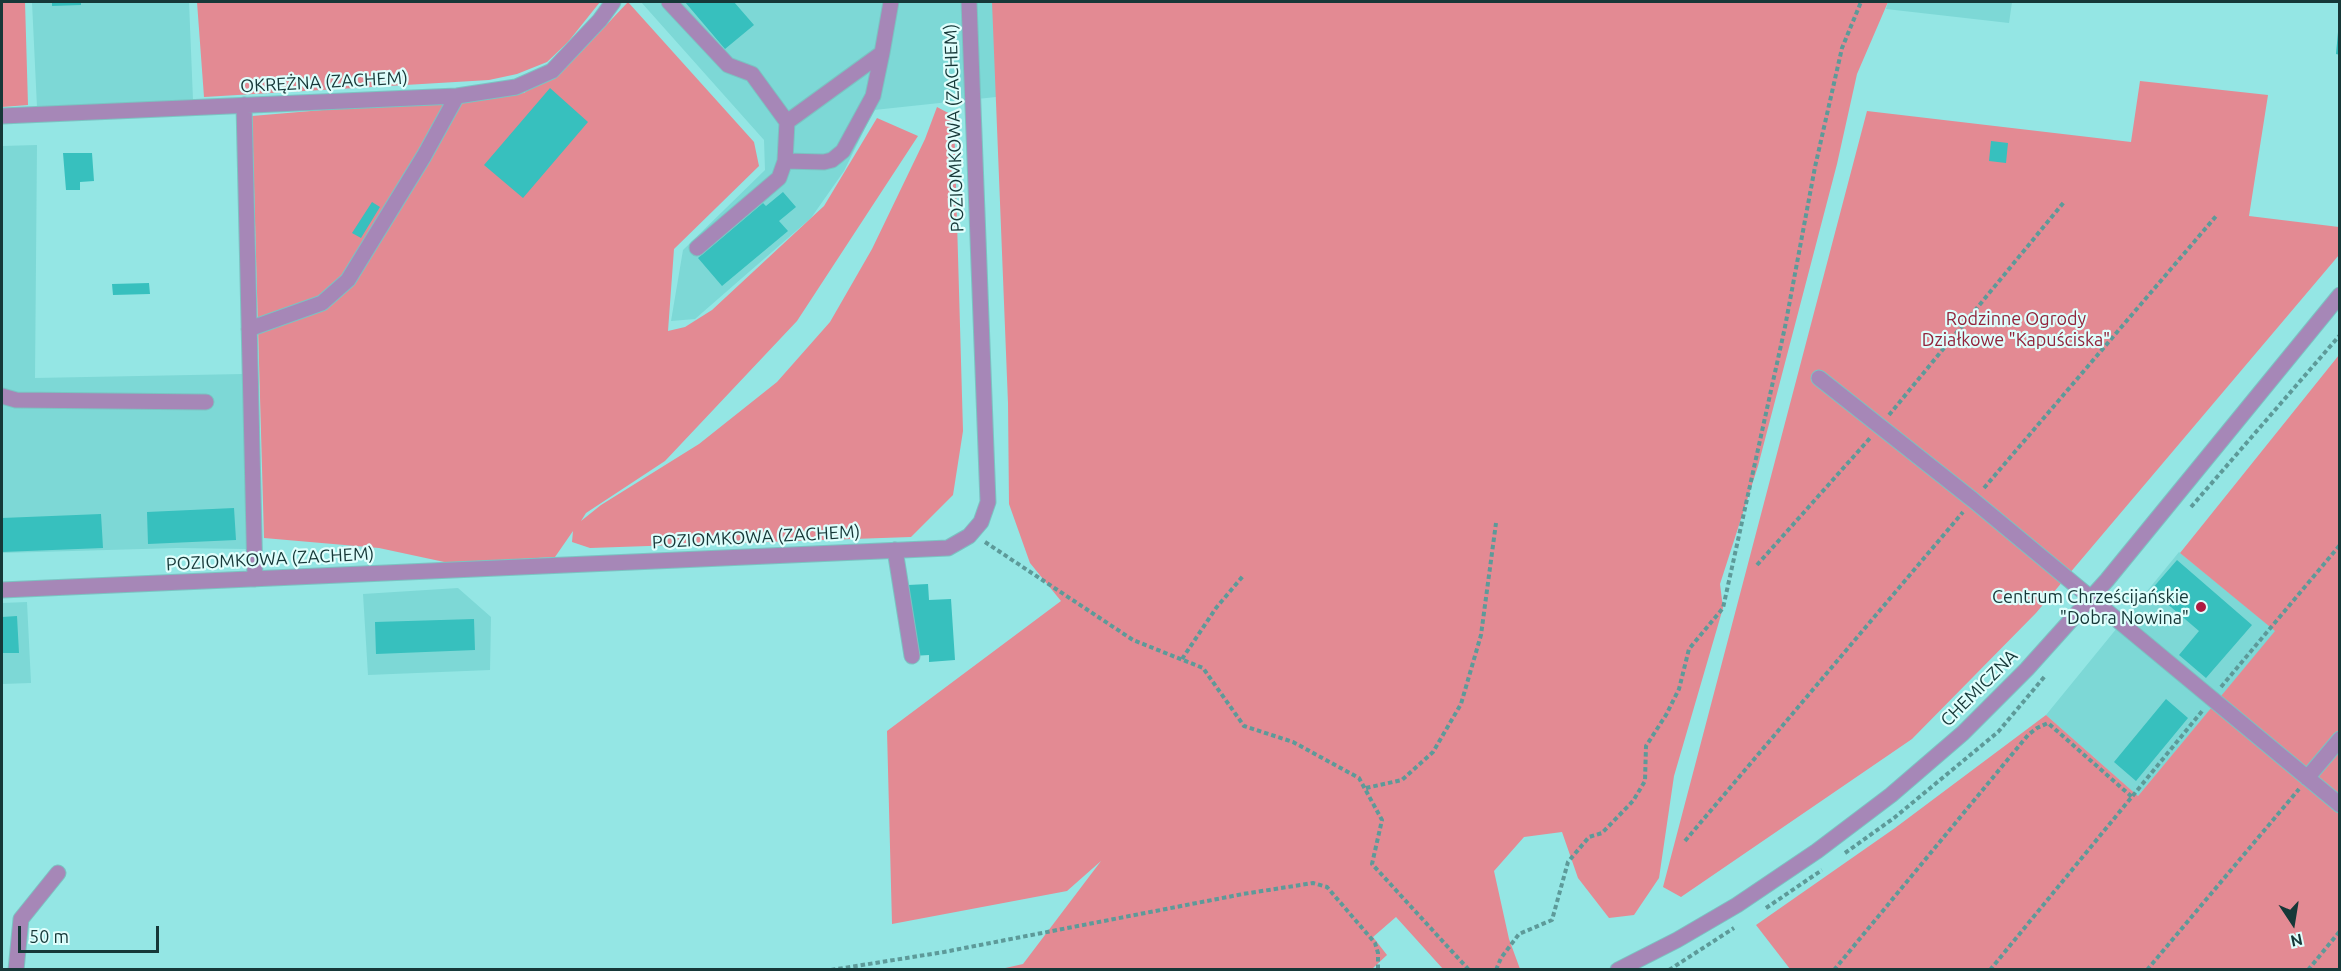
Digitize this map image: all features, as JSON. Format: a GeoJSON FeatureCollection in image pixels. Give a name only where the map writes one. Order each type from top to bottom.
{"type":"FeatureCollection","features":[{"type":"Feature","properties":{"kind":"street","name":"OKRĘŻNA (ZACHEM)"},"geometry":{"type":"LineString","coordinates":[[2,116],[457,96],[516,87],[552,70],[600,20],[613,2]]}},
{"type":"Feature","properties":{"kind":"street"},"geometry":{"type":"LineString","coordinates":[[669,2],[728,65],[752,74],[787,122],[785,161],[779,178],[697,248]]}},
{"type":"Feature","properties":{"kind":"street"},"geometry":{"type":"LineString","coordinates":[[785,161],[824,162],[832,160],[843,151],[873,96],[891,2]]}},
{"type":"Feature","properties":{"kind":"street","name":"POZIOMKOWA (ZACHEM)"},"geometry":{"type":"LineString","coordinates":[[2,590],[948,548],[969,536],[981,522],[988,502],[969,2]]}},
{"type":"Feature","properties":{"kind":"street"},"geometry":{"type":"LineString","coordinates":[[787,122],[882,53]]}},
{"type":"Feature","properties":{"kind":"street"},"geometry":{"type":"LineString","coordinates":[[249,329],[322,303],[348,280],[424,156],[457,96]]}},
{"type":"Feature","properties":{"kind":"street"},"geometry":{"type":"LineString","coordinates":[[244,105],[255,579]]}},
{"type":"Feature","properties":{"kind":"street","name":"CHEMICZNA"},"geometry":{"type":"LineString","coordinates":[[1618,969],[1677,940],[1737,905],[1816,851],[1891,795],[1971,725],[2027,669],[2091,598],[2340,295]]}},
{"type":"Feature","properties":{"kind":"street"},"geometry":{"type":"LineString","coordinates":[[1819,378],[1973,500],[2340,805]]}},
{"type":"Feature","properties":{"kind":"street"},"geometry":{"type":"LineString","coordinates":[[2,396],[15,400],[206,402]]}},
{"type":"Feature","properties":{"kind":"street"},"geometry":{"type":"LineString","coordinates":[[895,550],[912,656]]}},
{"type":"Feature","properties":{"kind":"street"},"geometry":{"type":"LineString","coordinates":[[2307,778],[2340,739]]}},
{"type":"Feature","properties":{"kind":"street"},"geometry":{"type":"LineString","coordinates":[[16,969],[21,919],[58,873]]}},
{"type":"Feature","properties":{"kind":"path"},"geometry":{"type":"LineString","coordinates":[[1497,969],[1501,958],[1519,934],[1551,920],[1568,862],[1589,837],[1602,833],[1634,801],[1645,781],[1646,746],[1679,689],[1689,649],[1723,608],[1785,327],[1815,167],[1842,48],[1862,2]]}},
{"type":"Feature","properties":{"kind":"path"},"geometry":{"type":"LineString","coordinates":[[1757,565],[1880,426],[2064,202]]}},
{"type":"Feature","properties":{"kind":"path"},"geometry":{"type":"LineString","coordinates":[[1685,841],[2217,215]]}},
{"type":"Feature","properties":{"kind":"path"},"geometry":{"type":"LineString","coordinates":[[2188,510],[2340,335]]}},
{"type":"Feature","properties":{"kind":"path"},"geometry":{"type":"LineString","coordinates":[[1366,788],[1402,780],[1433,752],[1461,704],[1481,635],[1496,523]]}},
{"type":"Feature","properties":{"kind":"path"},"geometry":{"type":"LineString","coordinates":[[969,536],[990,544],[1133,640],[1203,668],[1244,726],[1293,742],[1359,778],[1382,820],[1372,864],[1469,969]]}},
{"type":"Feature","properties":{"kind":"path"},"geometry":{"type":"LineString","coordinates":[[1990,969],[2340,545]]}},
{"type":"Feature","properties":{"kind":"path"},"geometry":{"type":"LineString","coordinates":[[1182,659],[1216,608],[1243,576]]}},
{"type":"Feature","properties":{"kind":"path"},"geometry":{"type":"LineString","coordinates":[[1834,969],[2028,735],[2037,728],[2048,723],[2132,797]]}},
{"type":"Feature","properties":{"kind":"path"},"geometry":{"type":"LineString","coordinates":[[2146,969],[2307,778]]}},
{"type":"Feature","properties":{"kind":"path"},"geometry":{"type":"LineString","coordinates":[[831,969],[944,952],[1243,894],[1313,883],[1327,887],[1375,943],[1378,953],[1378,969]]}},
{"type":"Feature","properties":{"kind":"path"},"geometry":{"type":"LineString","coordinates":[[2308,969],[2340,931]]}},
{"type":"Feature","properties":{"kind":"shaded area"},"geometry":{"type":"Polygon","coordinates":[[[32,2],[189,2],[193,100],[37,107],[32,2]]]}},
{"type":"Feature","properties":{"kind":"shaded area"},"geometry":{"type":"Polygon","coordinates":[[[641,2],[996,2],[996,97],[874,110],[844,171],[811,218],[695,319],[671,321],[683,250],[765,170],[764,140],[641,2]]]}},
{"type":"Feature","properties":{"kind":"shaded area"},"geometry":{"type":"Polygon","coordinates":[[[1888,2],[2012,2],[2009,23],[1886,9],[1888,2]]]}},
{"type":"Feature","properties":{"kind":"shaded area"},"geometry":{"type":"Polygon","coordinates":[[[37,145],[35,378],[243,374],[246,549],[177,548],[2,553],[2,146],[37,145]]]}},
{"type":"Feature","properties":{"kind":"shaded area"},"geometry":{"type":"Polygon","coordinates":[[[2179,552],[2276,631],[2138,796],[2046,715],[2179,552]]]}},
{"type":"Feature","properties":{"kind":"shaded area"},"geometry":{"type":"Polygon","coordinates":[[[458,588],[491,617],[490,670],[368,675],[363,594],[458,588]]]}},
{"type":"Feature","properties":{"kind":"shaded area"},"geometry":{"type":"Polygon","coordinates":[[[27,602],[31,683],[2,684],[2,603],[27,602]]]}},
{"type":"Feature","properties":{"kind":"green space"},"geometry":{"type":"Polygon","coordinates":[[[2,2],[25,2],[28,105],[2,107],[2,2]]]}},
{"type":"Feature","properties":{"kind":"green space"},"geometry":{"type":"Polygon","coordinates":[[[197,2],[600,2],[568,42],[547,62],[517,74],[489,80],[204,97],[197,2]]]}},
{"type":"Feature","properties":{"kind":"green space"},"geometry":{"type":"Polygon","coordinates":[[[628,2],[754,142],[759,166],[674,249],[668,331],[685,327],[712,310],[824,206],[877,118],[918,136],[797,321],[665,461],[586,513],[581,521],[601,505],[699,444],[777,382],[830,322],[872,249],[925,139],[937,107],[954,116],[963,431],[953,495],[911,537],[590,548],[572,542],[573,531],[555,557],[449,563],[379,548],[264,538],[252,116],[524,93],[578,55],[628,2]]]}},
{"type":"Feature","properties":{"kind":"green space"},"geometry":{"type":"Polygon","coordinates":[[[992,2],[1888,2],[1857,74],[1837,164],[1758,466],[1720,584],[1723,608],[1674,776],[1659,878],[1634,915],[1609,918],[1578,878],[1562,832],[1524,837],[1494,871],[1509,939],[1520,969],[1443,969],[1396,917],[1373,937],[1387,955],[1372,969],[1001,969],[1023,964],[1101,861],[1067,891],[892,924],[887,731],[1061,601],[1030,563],[1009,504],[1008,403],[992,2]]]}},
{"type":"Feature","properties":{"kind":"green space","name":"Rodzinne Ogrody Działkowe \"Kapuściska\""},"geometry":{"type":"Polygon","coordinates":[[[2140,81],[2268,95],[2249,216],[2339,227],[2339,255],[2036,613],[1912,739],[1681,897],[1663,887],[1867,111],[2131,142],[2140,81]]]}},
{"type":"Feature","properties":{"kind":"green space"},"geometry":{"type":"Polygon","coordinates":[[[2339,355],[2339,969],[1790,969],[1756,925],[1895,828],[2046,715],[2138,796],[2275,631],[2180,553],[2339,355]]]}},
{"type":"Feature","properties":{"kind":"building"},"geometry":{"type":"Polygon","coordinates":[[[52,2],[81,2],[81,5],[52,6],[52,2]]]}},
{"type":"Feature","properties":{"kind":"building"},"geometry":{"type":"Polygon","coordinates":[[[685,2],[734,2],[754,25],[725,49],[685,2]]]}},
{"type":"Feature","properties":{"kind":"building"},"geometry":{"type":"Polygon","coordinates":[[[2338,32],[2340,32],[2340,55],[2336,54],[2338,32]]]}},
{"type":"Feature","properties":{"kind":"building"},"geometry":{"type":"Polygon","coordinates":[[[550,88],[588,122],[523,198],[484,165],[550,88]]]}},
{"type":"Feature","properties":{"kind":"building"},"geometry":{"type":"Polygon","coordinates":[[[1991,141],[2008,143],[2006,163],[1989,161],[1991,141]]]}},
{"type":"Feature","properties":{"kind":"building"},"geometry":{"type":"Polygon","coordinates":[[[63,153],[92,153],[94,181],[80,182],[80,190],[66,190],[63,153]]]}},
{"type":"Feature","properties":{"kind":"building"},"geometry":{"type":"Polygon","coordinates":[[[783,192],[796,207],[779,221],[788,231],[722,286],[698,258],[763,203],[766,206],[783,192]]]}},
{"type":"Feature","properties":{"kind":"building"},"geometry":{"type":"Polygon","coordinates":[[[372,202],[380,207],[361,238],[352,233],[372,202]]]}},
{"type":"Feature","properties":{"kind":"building"},"geometry":{"type":"Polygon","coordinates":[[[149,283],[150,294],[113,295],[112,284],[149,283]]]}},
{"type":"Feature","properties":{"kind":"building"},"geometry":{"type":"Polygon","coordinates":[[[234,508],[236,540],[148,544],[147,512],[234,508]]]}},
{"type":"Feature","properties":{"kind":"building"},"geometry":{"type":"Polygon","coordinates":[[[101,514],[103,548],[2,552],[2,518],[101,514]]]}},
{"type":"Feature","properties":{"kind":"building","name":"Centrum Chrześcijańskie \"Dobra Nowina\""},"geometry":{"type":"Polygon","coordinates":[[[2177,560],[2252,625],[2206,678],[2179,655],[2199,631],[2151,590],[2177,560]]]}},
{"type":"Feature","properties":{"kind":"building"},"geometry":{"type":"Polygon","coordinates":[[[928,584],[929,600],[951,599],[955,660],[929,662],[929,655],[912,656],[908,585],[928,584]]]}},
{"type":"Feature","properties":{"kind":"building"},"geometry":{"type":"Polygon","coordinates":[[[17,616],[19,653],[2,653],[2,617],[17,616]]]}},
{"type":"Feature","properties":{"kind":"building"},"geometry":{"type":"Polygon","coordinates":[[[474,619],[475,650],[376,654],[375,622],[474,619]]]}},
{"type":"Feature","properties":{"kind":"building"},"geometry":{"type":"Polygon","coordinates":[[[2166,699],[2188,718],[2136,781],[2114,762],[2166,699]]]}},
{"type":"Feature","properties":{"kind":"place","name":"Centrum Chrześcijańskie \"Dobra Nowina\""},"geometry":{"type":"Point","coordinates":[2201,607]}}]}
